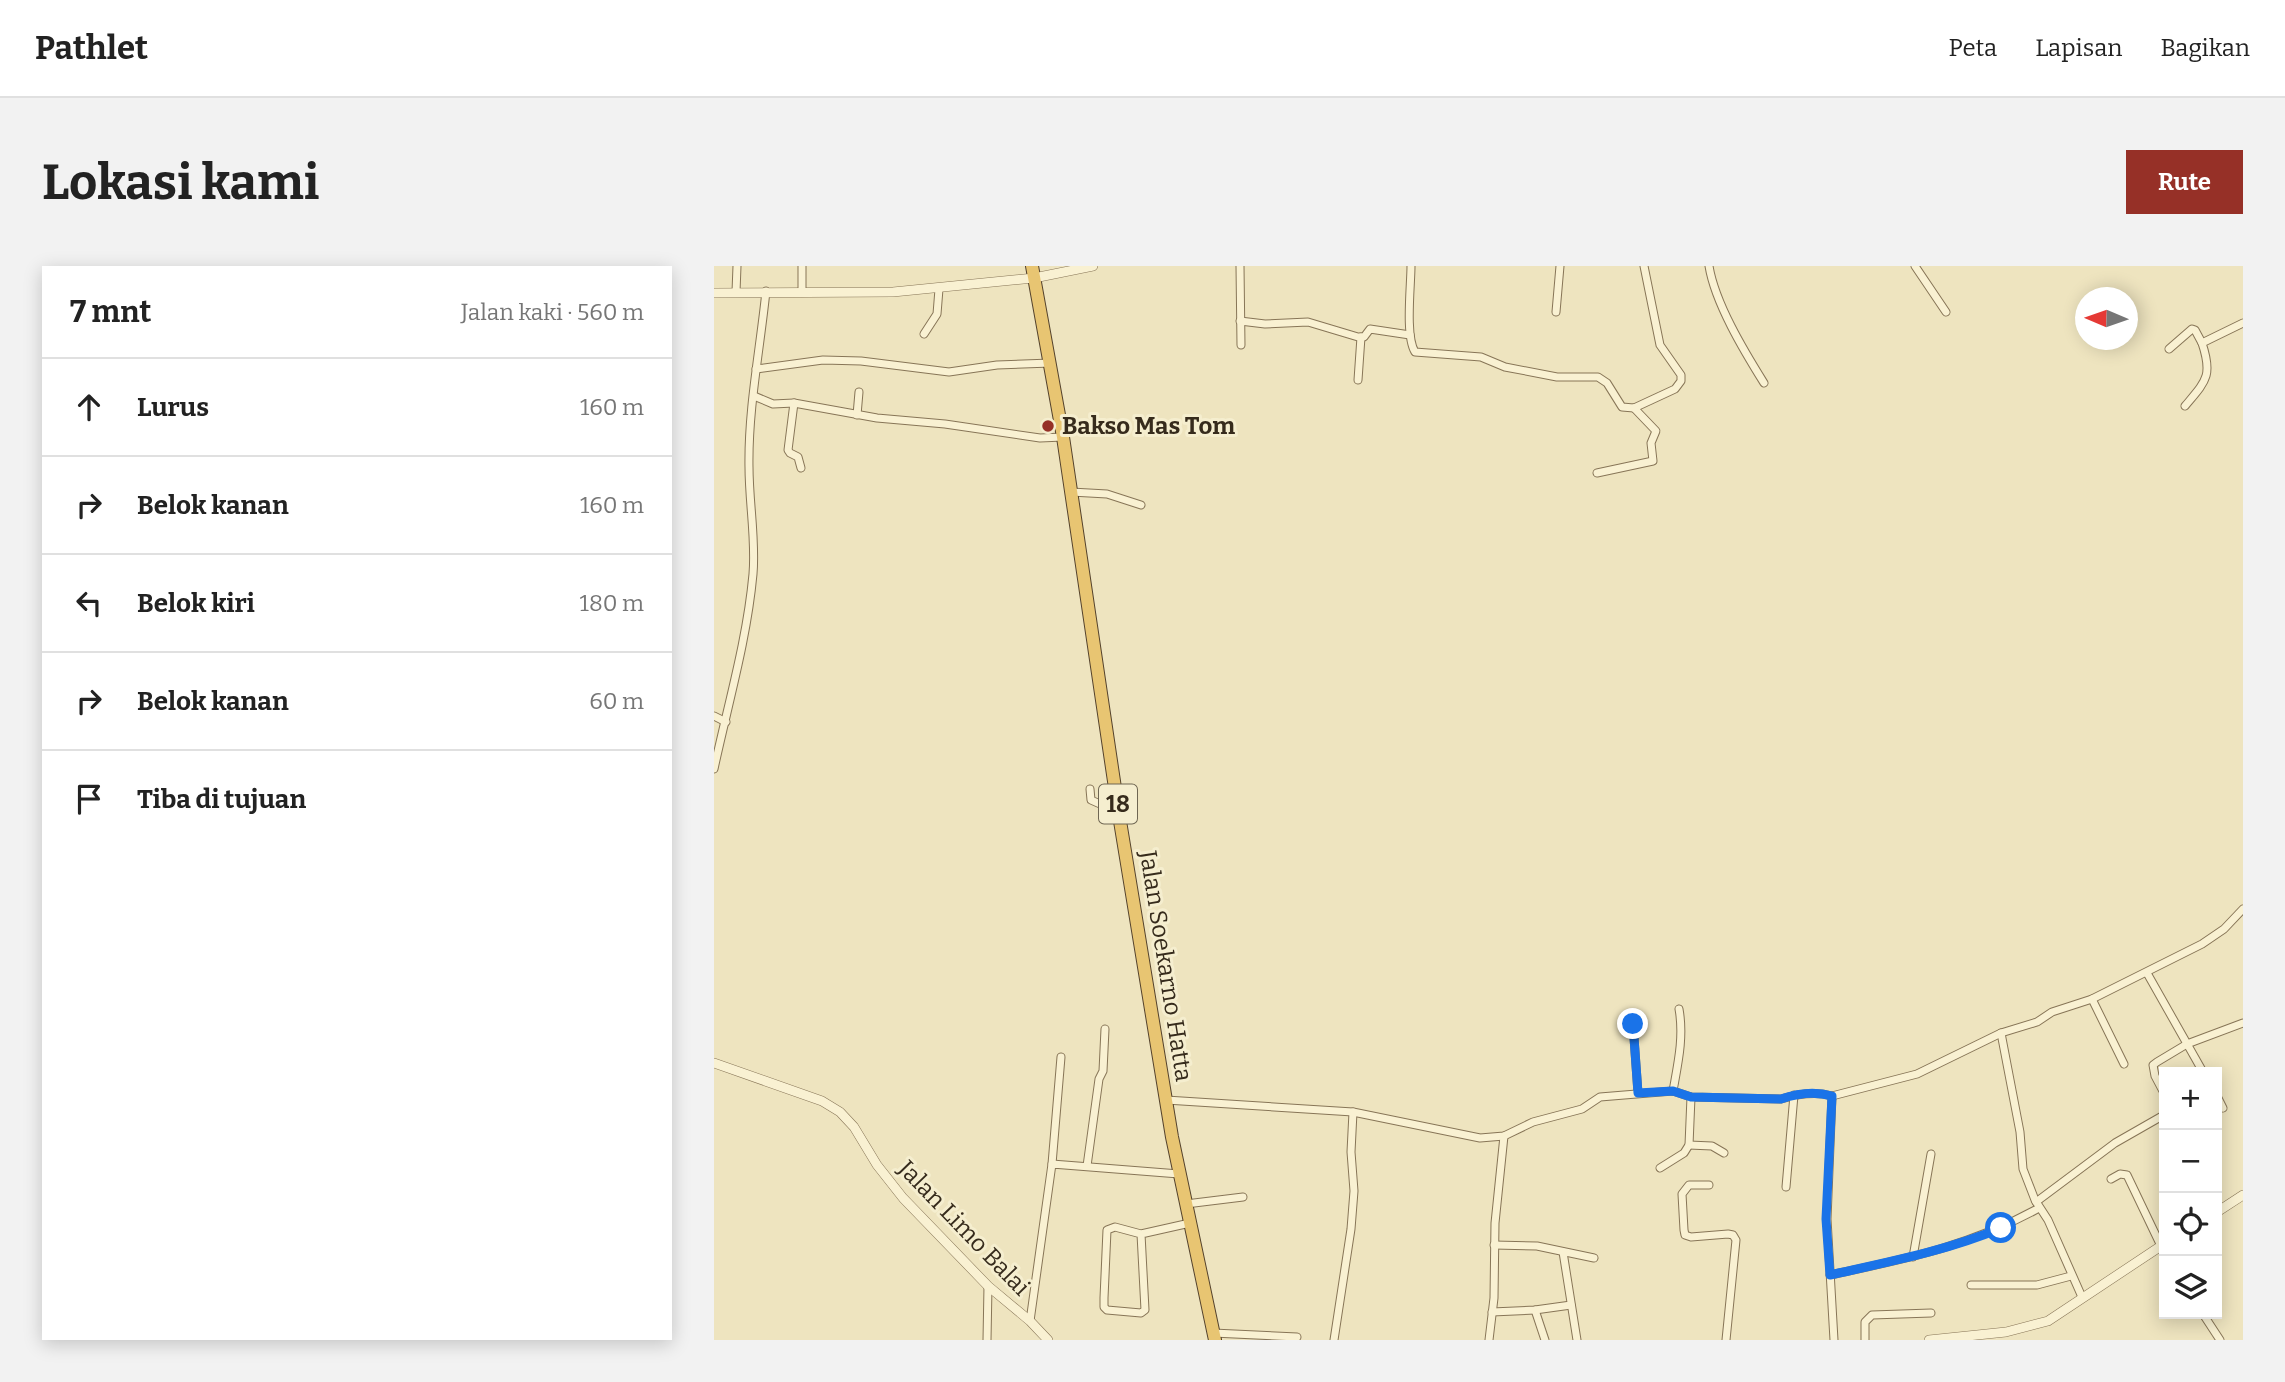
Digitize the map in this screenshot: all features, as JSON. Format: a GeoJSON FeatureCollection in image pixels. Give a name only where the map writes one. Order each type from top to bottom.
{"type":"FeatureCollection","features":[{"type":"Feature","properties":{"kind":"highway","name":"Jalan Soekarno Hatta"},"geometry":{"type":"LineString","coordinates":[[1033,272],[1063,437],[1166,1100],[1214,1336]]}},
{"type":"Feature","properties":{"kind":"street"},"geometry":{"type":"LineString","coordinates":[[736,292],[737,266]]}},
{"type":"Feature","properties":{"kind":"street"},"geometry":{"type":"LineString","coordinates":[[802,266],[802,292]]}},
{"type":"Feature","properties":{"kind":"street"},"geometry":{"type":"LineString","coordinates":[[714,293],[893,292],[939,289],[1033,272],[1093,266]]}},
{"type":"Feature","properties":{"kind":"street"},"geometry":{"type":"LineString","coordinates":[[1240,266],[1241,345]]}},
{"type":"Feature","properties":{"kind":"street"},"geometry":{"type":"LineString","coordinates":[[1411,266],[1410,335],[1412,348],[1421,354],[1481,357],[1505,367],[1557,377],[1598,377],[1607,383],[1622,407],[1634,408],[1675,389],[1681,382],[1681,375],[1660,345],[1644,266]]}},
{"type":"Feature","properties":{"kind":"street"},"geometry":{"type":"LineString","coordinates":[[1556,312],[1560,266]]}},
{"type":"Feature","properties":{"kind":"street"},"geometry":{"type":"LineString","coordinates":[[1709,266],[1712,281],[1742,348],[1764,383]]}},
{"type":"Feature","properties":{"kind":"street"},"geometry":{"type":"LineString","coordinates":[[1915,266],[1946,312]]}},
{"type":"Feature","properties":{"kind":"street"},"geometry":{"type":"LineString","coordinates":[[924,334],[937,314],[939,289]]}},
{"type":"Feature","properties":{"kind":"street"},"geometry":{"type":"LineString","coordinates":[[714,769],[726,722],[752,576],[749,466],[756,369],[766,292]]}},
{"type":"Feature","properties":{"kind":"street"},"geometry":{"type":"LineString","coordinates":[[1240,321],[1265,324],[1308,322],[1361,337]]}},
{"type":"Feature","properties":{"kind":"street"},"geometry":{"type":"LineString","coordinates":[[2202,343],[2243,323]]}},
{"type":"Feature","properties":{"kind":"street"},"geometry":{"type":"LineString","coordinates":[[1358,380],[1361,337],[1370,329],[1410,335]]}},
{"type":"Feature","properties":{"kind":"street"},"geometry":{"type":"LineString","coordinates":[[2169,349],[2192,329],[2202,343],[2208,376],[2185,406]]}},
{"type":"Feature","properties":{"kind":"street"},"geometry":{"type":"LineString","coordinates":[[756,369],[823,360],[861,361],[948,372],[997,365],[1051,363]]}},
{"type":"Feature","properties":{"kind":"street"},"geometry":{"type":"LineString","coordinates":[[857,415],[859,391]]}},
{"type":"Feature","properties":{"kind":"street"},"geometry":{"type":"LineString","coordinates":[[754,396],[773,404],[794,403],[857,415],[1040,438],[1063,437]]}},
{"type":"Feature","properties":{"kind":"street"},"geometry":{"type":"LineString","coordinates":[[794,403],[788,450],[798,457],[801,468]]}},
{"type":"Feature","properties":{"kind":"street"},"geometry":{"type":"LineString","coordinates":[[1597,473],[1653,461],[1651,443],[1656,431],[1634,408]]}},
{"type":"Feature","properties":{"kind":"street"},"geometry":{"type":"LineString","coordinates":[[1071,492],[1107,494],[1141,505]]}},
{"type":"Feature","properties":{"kind":"street"},"geometry":{"type":"LineString","coordinates":[[714,716],[726,722]]}},
{"type":"Feature","properties":{"kind":"street"},"geometry":{"type":"LineString","coordinates":[[1090,789],[1094,803],[1118,802]]}},
{"type":"Feature","properties":{"kind":"street"},"geometry":{"type":"LineString","coordinates":[[1166,1100],[1353,1112],[1480,1138],[1504,1136],[1533,1122],[1582,1109],[1600,1097],[1673,1091],[1691,1097],[1781,1099],[1820,1092],[1832,1096],[1917,1074],[2001,1033],[2037,1022],[2052,1012],[2092,999],[2213,938],[2243,909]]}},
{"type":"Feature","properties":{"kind":"street"},"geometry":{"type":"LineString","coordinates":[[2147,973],[2200,1067]]}},
{"type":"Feature","properties":{"kind":"street"},"geometry":{"type":"LineString","coordinates":[[2092,999],[2124,1064]]}},
{"type":"Feature","properties":{"kind":"street"},"geometry":{"type":"LineString","coordinates":[[1673,1091],[1681,1049],[1682,1024],[1679,1009]]}},
{"type":"Feature","properties":{"kind":"street"},"geometry":{"type":"LineString","coordinates":[[2159,1084],[2153,1065],[2187,1044],[2243,1023]]}},
{"type":"Feature","properties":{"kind":"street"},"geometry":{"type":"LineString","coordinates":[[1633,1024],[1638,1093]]}},
{"type":"Feature","properties":{"kind":"street"},"geometry":{"type":"LineString","coordinates":[[1087,1166],[1099,1079],[1103,1071],[1105,1029]]}},
{"type":"Feature","properties":{"kind":"street"},"geometry":{"type":"LineString","coordinates":[[2001,1033],[2020,1132],[2023,1169],[2082,1297]]}},
{"type":"Feature","properties":{"kind":"street"},"geometry":{"type":"LineString","coordinates":[[1030,1321],[1052,1164],[1061,1057]]}},
{"type":"Feature","properties":{"kind":"street","name":"Jalan Limo Balai"},"geometry":{"type":"LineString","coordinates":[[714,1063],[822,1101],[840,1112],[854,1127],[892,1186],[988,1286],[1048,1340]]}},
{"type":"Feature","properties":{"kind":"street"},"geometry":{"type":"LineString","coordinates":[[1786,1187],[1794,1095]]}},
{"type":"Feature","properties":{"kind":"street"},"geometry":{"type":"LineString","coordinates":[[1832,1096],[1826,1219],[1834,1340]]}},
{"type":"Feature","properties":{"kind":"street"},"geometry":{"type":"LineString","coordinates":[[1660,1168],[1684,1153],[1689,1145],[1691,1097]]}},
{"type":"Feature","properties":{"kind":"street"},"geometry":{"type":"LineString","coordinates":[[1334,1340],[1351,1229],[1354,1191],[1351,1152],[1353,1112]]}},
{"type":"Feature","properties":{"kind":"street"},"geometry":{"type":"LineString","coordinates":[[1830,1275],[1913,1257],[1967,1242],[2006,1227],[2038,1205],[2115,1143],[2159,1118]]}},
{"type":"Feature","properties":{"kind":"street"},"geometry":{"type":"LineString","coordinates":[[1489,1340],[1504,1136]]}},
{"type":"Feature","properties":{"kind":"street"},"geometry":{"type":"LineString","coordinates":[[1689,1145],[1712,1146],[1724,1153]]}},
{"type":"Feature","properties":{"kind":"street"},"geometry":{"type":"LineString","coordinates":[[1913,1257],[1931,1154]]}},
{"type":"Feature","properties":{"kind":"street"},"geometry":{"type":"LineString","coordinates":[[1052,1164],[1179,1174]]}},
{"type":"Feature","properties":{"kind":"street"},"geometry":{"type":"LineString","coordinates":[[2111,1179],[2120,1174],[2127,1175],[2159,1237]]}},
{"type":"Feature","properties":{"kind":"street"},"geometry":{"type":"LineString","coordinates":[[1709,1185],[1689,1185],[1682,1194],[1684,1230],[1685,1235],[1691,1237],[1728,1234],[1737,1240],[1726,1340]]}},
{"type":"Feature","properties":{"kind":"street"},"geometry":{"type":"LineString","coordinates":[[2222,1209],[2243,1195]]}},
{"type":"Feature","properties":{"kind":"street"},"geometry":{"type":"LineString","coordinates":[[1186,1204],[1243,1197]]}},
{"type":"Feature","properties":{"kind":"street"},"geometry":{"type":"LineString","coordinates":[[1141,1234],[1145,1310],[1107,1310],[1104,1307],[1104,1298],[1107,1230],[1115,1227],[1141,1234],[1190,1223]]}},
{"type":"Feature","properties":{"kind":"street"},"geometry":{"type":"LineString","coordinates":[[1494,1245],[1537,1246],[1594,1258]]}},
{"type":"Feature","properties":{"kind":"street"},"geometry":{"type":"LineString","coordinates":[[1929,1340],[2006,1332],[2033,1326],[2056,1316],[2159,1248]]}},
{"type":"Feature","properties":{"kind":"street"},"geometry":{"type":"LineString","coordinates":[[1563,1252],[1577,1340]]}},
{"type":"Feature","properties":{"kind":"street"},"geometry":{"type":"LineString","coordinates":[[1971,1285],[2037,1285],[2071,1276]]}},
{"type":"Feature","properties":{"kind":"street"},"geometry":{"type":"LineString","coordinates":[[987,1340],[988,1286]]}},
{"type":"Feature","properties":{"kind":"street"},"geometry":{"type":"LineString","coordinates":[[1492,1312],[1571,1305]]}},
{"type":"Feature","properties":{"kind":"street"},"geometry":{"type":"LineString","coordinates":[[1535,1310],[1545,1340]]}},
{"type":"Feature","properties":{"kind":"street"},"geometry":{"type":"LineString","coordinates":[[1865,1340],[1865,1322],[1872,1315],[1931,1313]]}},
{"type":"Feature","properties":{"kind":"street"},"geometry":{"type":"LineString","coordinates":[[2206,1319],[2220,1340]]}},
{"type":"Feature","properties":{"kind":"street"},"geometry":{"type":"LineString","coordinates":[[1214,1336],[1297,1337]]}},
{"type":"Feature","properties":{"kind":"place","name":"Bakso Mas Tom"},"geometry":{"type":"Point","coordinates":[1048,426]}},
{"type":"Feature","properties":{"kind":"route"},"geometry":{"type":"LineString","coordinates":[[1633,1024],[1638,1093],[1673,1091],[1691,1097],[1781,1099],[1820,1092],[1832,1096],[1826,1219],[1830,1275],[1922,1255],[1967,1242],[2001,1228]]}}]}
